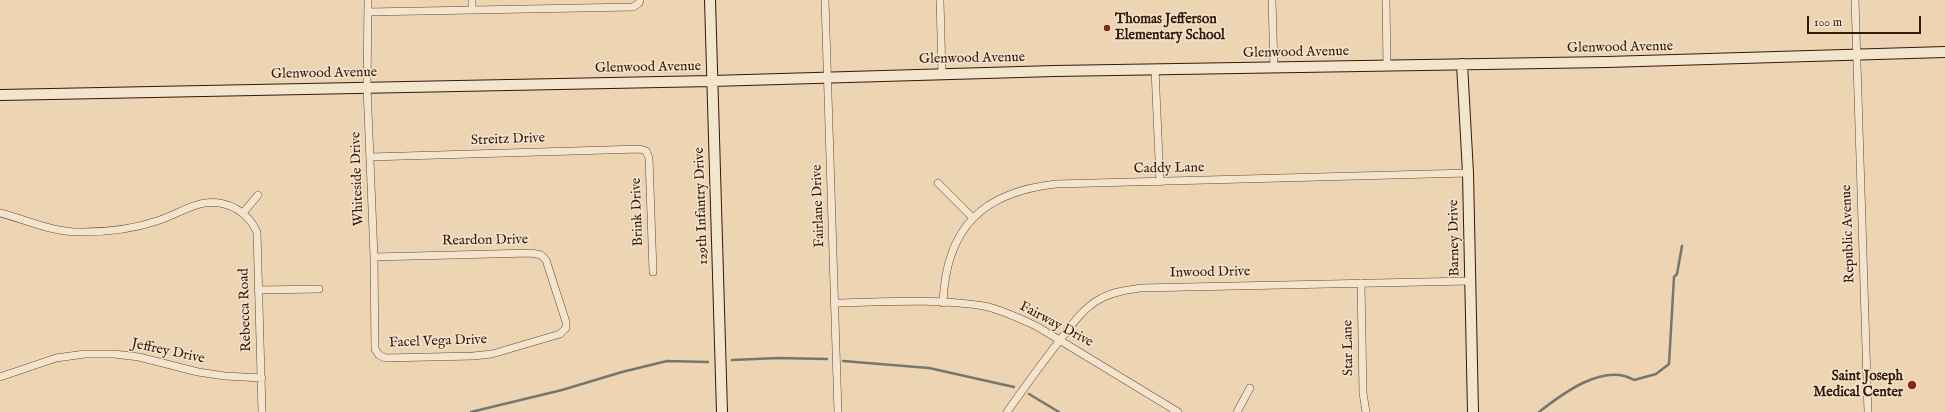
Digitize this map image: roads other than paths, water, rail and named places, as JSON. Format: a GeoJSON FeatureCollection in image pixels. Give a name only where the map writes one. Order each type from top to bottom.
{"type":"FeatureCollection","features":[{"type":"Feature","properties":{"kind":"street","name":"Whiteside Drive"},"geometry":{"type":"LineString","coordinates":[[368,0],[367,87],[374,257],[375,349],[379,355]]}},
{"type":"Feature","properties":{"kind":"street"},"geometry":{"type":"LineString","coordinates":[[472,0],[472,10]]}},
{"type":"Feature","properties":{"kind":"street","name":"129th Infantry Drive"},"geometry":{"type":"LineString","coordinates":[[710,0],[722,412]]}},
{"type":"Feature","properties":{"kind":"street","name":"Fairlane Drive"},"geometry":{"type":"LineString","coordinates":[[825,0],[838,412]]}},
{"type":"Feature","properties":{"kind":"street"},"geometry":{"type":"LineString","coordinates":[[940,0],[942,74]]}},
{"type":"Feature","properties":{"kind":"street"},"geometry":{"type":"LineString","coordinates":[[1272,0],[1274,67]]}},
{"type":"Feature","properties":{"kind":"street"},"geometry":{"type":"LineString","coordinates":[[1386,0],[1387,65]]}},
{"type":"Feature","properties":{"kind":"street","name":"Republic Avenue"},"geometry":{"type":"LineString","coordinates":[[1855,0],[1868,412]]}},
{"type":"Feature","properties":{"kind":"street"},"geometry":{"type":"LineString","coordinates":[[368,12],[632,7],[640,2]]}},
{"type":"Feature","properties":{"kind":"street","name":"Glenwood Avenue"},"geometry":{"type":"LineString","coordinates":[[0,95],[712,81],[827,76],[1155,69],[1615,62],[1945,52]]}},
{"type":"Feature","properties":{"kind":"street","name":"Barney Drive"},"geometry":{"type":"LineString","coordinates":[[1462,64],[1468,173],[1469,281],[1473,412]]}},
{"type":"Feature","properties":{"kind":"street"},"geometry":{"type":"LineString","coordinates":[[1155,69],[1160,182]]}},
{"type":"Feature","properties":{"kind":"street","name":"Streitz Drive"},"geometry":{"type":"LineString","coordinates":[[370,157],[640,149],[646,151]]}},
{"type":"Feature","properties":{"kind":"street","name":"Brink Drive"},"geometry":{"type":"LineString","coordinates":[[646,151],[649,158],[653,272]]}},
{"type":"Feature","properties":{"kind":"street","name":"Caddy Lane"},"geometry":{"type":"LineString","coordinates":[[943,303],[943,283],[949,258],[958,238],[973,218],[998,199],[1010,193],[1033,186],[1056,184],[1468,173]]}},
{"type":"Feature","properties":{"kind":"street"},"geometry":{"type":"LineString","coordinates":[[938,183],[973,218]]}},
{"type":"Feature","properties":{"kind":"street"},"geometry":{"type":"LineString","coordinates":[[0,214],[52,229],[81,232],[130,228],[158,221],[204,202],[217,202],[228,205],[243,213],[258,195]]}},
{"type":"Feature","properties":{"kind":"street","name":"Rebecca Road"},"geometry":{"type":"LineString","coordinates":[[243,213],[253,222],[257,232],[262,412]]}},
{"type":"Feature","properties":{"kind":"street","name":"Reardon Drive"},"geometry":{"type":"LineString","coordinates":[[374,257],[541,254],[546,260],[566,322],[566,328]]}},
{"type":"Feature","properties":{"kind":"street","name":"Inwood Drive"},"geometry":{"type":"LineString","coordinates":[[1007,412],[1035,371],[1086,309],[1100,298],[1118,292],[1141,288],[1469,281]]}},
{"type":"Feature","properties":{"kind":"street","name":"Star Lane"},"geometry":{"type":"LineString","coordinates":[[1361,283],[1363,393],[1366,412]]}},
{"type":"Feature","properties":{"kind":"street"},"geometry":{"type":"LineString","coordinates":[[258,290],[319,289]]}},
{"type":"Feature","properties":{"kind":"street","name":"Fairway Drive"},"geometry":{"type":"LineString","coordinates":[[835,303],[943,303],[985,307],[1016,316],[1060,340],[1178,412]]}},
{"type":"Feature","properties":{"kind":"street","name":"Facel Vega Drive"},"geometry":{"type":"LineString","coordinates":[[379,355],[385,358],[473,356],[492,354],[560,334],[566,328]]}},
{"type":"Feature","properties":{"kind":"street","name":"Jeffrey Drive"},"geometry":{"type":"LineString","coordinates":[[0,377],[56,358],[85,354],[114,354],[139,357],[198,372],[225,376],[262,378]]}},
{"type":"Feature","properties":{"kind":"street"},"geometry":{"type":"LineString","coordinates":[[1237,412],[1250,388]]}},
{"type":"Feature","properties":{"kind":"waterway"},"geometry":{"type":"LineString","coordinates":[[1539,412],[1571,389],[1597,377],[1622,375],[1634,380],[1656,374],[1669,364],[1674,277],[1677,274],[1682,246]]}},
{"type":"Feature","properties":{"kind":"waterway"},"geometry":{"type":"LineString","coordinates":[[732,360],[778,358],[827,359]]}},
{"type":"Feature","properties":{"kind":"waterway"},"geometry":{"type":"LineString","coordinates":[[471,412],[562,390],[622,372],[667,361],[708,362]]}},
{"type":"Feature","properties":{"kind":"waterway"},"geometry":{"type":"LineString","coordinates":[[843,361],[929,368],[1014,387]]}},
{"type":"Feature","properties":{"kind":"waterway"},"geometry":{"type":"LineString","coordinates":[[1029,394],[1059,412]]}},
{"type":"Feature","properties":{"kind":"place","name":"Thomas Jefferson Elementary School"},"geometry":{"type":"Point","coordinates":[1107,28]}},
{"type":"Feature","properties":{"kind":"place","name":"Saint Joseph Medical Center"},"geometry":{"type":"Point","coordinates":[1912,385]}}]}
